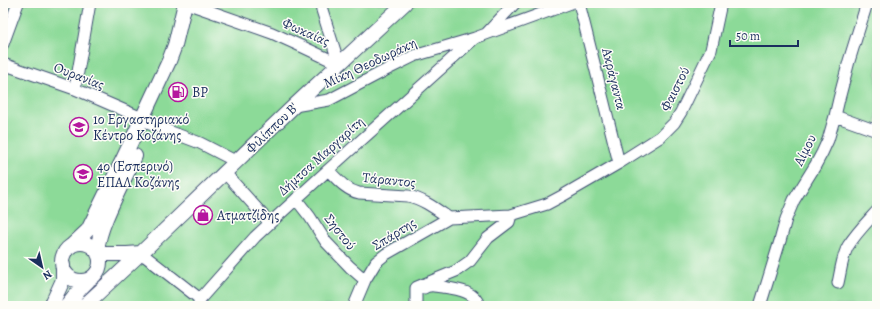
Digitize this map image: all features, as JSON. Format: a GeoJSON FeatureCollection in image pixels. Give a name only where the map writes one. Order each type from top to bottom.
{"type":"FeatureCollection","features":[{"type":"Feature","properties":{"kind":"main road","name":"Φιλίππου Β'"},"geometry":{"type":"LineString","coordinates":[[84,306],[237,162],[294,106],[405,3]]}},
{"type":"Feature","properties":{"kind":"main road"},"geometry":{"type":"LineString","coordinates":[[66,306],[99,269],[100,263],[97,247],[98,240],[173,52],[190,4]]}},
{"type":"Feature","properties":{"kind":"main road"},"geometry":{"type":"LineString","coordinates":[[51,306],[62,284],[64,254],[88,230],[124,157],[146,121]]}},
{"type":"Feature","properties":{"kind":"main road"},"geometry":{"type":"LineString","coordinates":[[70,247],[78,243],[84,243],[91,246],[98,253],[141,253]]}},
{"type":"Feature","properties":{"kind":"main road"},"geometry":{"type":"LineString","coordinates":[[63,264],[66,274],[71,278],[81,281],[93,276],[121,272]]}},
{"type":"Feature","properties":{"kind":"street"},"geometry":{"type":"LineString","coordinates":[[3,44],[18,3]]}},
{"type":"Feature","properties":{"kind":"street"},"geometry":{"type":"LineString","coordinates":[[75,89],[90,3]]}},
{"type":"Feature","properties":{"kind":"street"},"geometry":{"type":"LineString","coordinates":[[321,3],[339,64]]}},
{"type":"Feature","properties":{"kind":"street","name":"Δήμτσα Μαργαρίτη"},"geometry":{"type":"LineString","coordinates":[[199,303],[255,237],[515,3]]}},
{"type":"Feature","properties":{"kind":"street","name":"Μίκη Θεοδωράκη"},"geometry":{"type":"LineString","coordinates":[[294,106],[329,100],[414,56],[480,36],[571,3]]}},
{"type":"Feature","properties":{"kind":"street","name":"Ακράγαντα"},"geometry":{"type":"LineString","coordinates":[[579,3],[619,162]]}},
{"type":"Feature","properties":{"kind":"street","name":"Φαιστού"},"geometry":{"type":"LineString","coordinates":[[449,218],[511,215],[547,204],[660,137],[668,130],[677,118],[711,50],[721,3]]}},
{"type":"Feature","properties":{"kind":"street","name":"Αίμου"},"geometry":{"type":"LineString","coordinates":[[760,306],[791,206],[806,182],[828,140],[849,61],[867,3]]}},
{"type":"Feature","properties":{"kind":"street","name":"Φωκαίας"},"geometry":{"type":"LineString","coordinates":[[190,4],[272,33],[339,64]]}},
{"type":"Feature","properties":{"kind":"street","name":"Ουρανίας"},"geometry":{"type":"LineString","coordinates":[[3,64],[75,89],[146,121],[200,143],[237,162]]}},
{"type":"Feature","properties":{"kind":"street"},"geometry":{"type":"LineString","coordinates":[[835,116],[877,131]]}},
{"type":"Feature","properties":{"kind":"street","name":"Τάραντος"},"geometry":{"type":"LineString","coordinates":[[328,170],[344,186],[352,191],[359,193],[414,197],[420,199],[449,218]]}},
{"type":"Feature","properties":{"kind":"street"},"geometry":{"type":"LineString","coordinates":[[225,173],[270,223]]}},
{"type":"Feature","properties":{"kind":"street","name":"Σηστού"},"geometry":{"type":"LineString","coordinates":[[296,199],[326,242],[365,280]]}},
{"type":"Feature","properties":{"kind":"street"},"geometry":{"type":"LineString","coordinates":[[838,283],[843,259],[848,246],[877,211]]}},
{"type":"Feature","properties":{"kind":"street"},"geometry":{"type":"LineString","coordinates":[[416,306],[417,286],[456,271],[470,261],[488,238],[509,222],[511,215]]}},
{"type":"Feature","properties":{"kind":"street","name":"Σπάρτης"},"geometry":{"type":"LineString","coordinates":[[354,306],[365,280],[376,262],[386,254],[449,218]]}},
{"type":"Feature","properties":{"kind":"street"},"geometry":{"type":"LineString","coordinates":[[141,253],[199,303]]}},
{"type":"Feature","properties":{"kind":"street"},"geometry":{"type":"LineString","coordinates":[[416,291],[430,286],[460,290],[467,292],[479,302],[479,306]]}},
{"type":"Feature","properties":{"kind":"green space"},"geometry":{"type":"Polygon","coordinates":[[[3,3],[877,3],[877,306],[3,306],[3,3]]]}},
{"type":"Feature","properties":{"kind":"place","name":"BP"},"geometry":{"type":"Point","coordinates":[178,92]}},
{"type":"Feature","properties":{"kind":"place","name":"1ο Εργαστηριακό Κέντρο Κοζάνης"},"geometry":{"type":"Point","coordinates":[79,127]}},
{"type":"Feature","properties":{"kind":"place","name":"4ο (Εσπερινό) ΕΠΑΛ Κοζάνης"},"geometry":{"type":"Point","coordinates":[83,174]}},
{"type":"Feature","properties":{"kind":"place","name":"Ατματζίδης"},"geometry":{"type":"Point","coordinates":[203,215]}}]}
